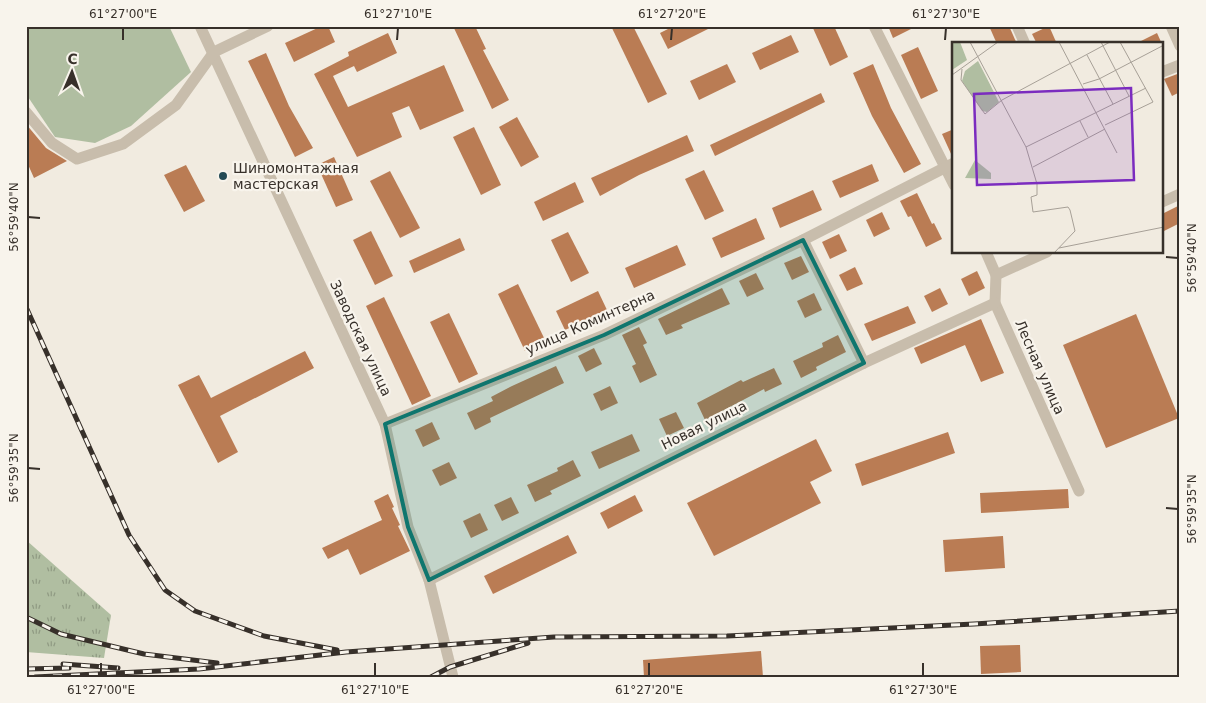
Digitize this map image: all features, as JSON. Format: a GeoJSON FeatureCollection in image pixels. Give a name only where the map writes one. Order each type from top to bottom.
{"type":"FeatureCollection","features":[{"type":"Feature","properties":{"kind":"street","name":"Заводская улица"},"geometry":{"type":"LineString","coordinates":[[200,26],[214,52],[385,424],[408,528],[429,580],[453,677]]}},
{"type":"Feature","properties":{"kind":"street"},"geometry":{"type":"LineString","coordinates":[[26,112],[52,143],[77,159],[122,144],[176,105],[214,52],[268,26]]}},
{"type":"Feature","properties":{"kind":"street"},"geometry":{"type":"LineString","coordinates":[[874,26],[949,165]]}},
{"type":"Feature","properties":{"kind":"street"},"geometry":{"type":"LineString","coordinates":[[1017,26],[1024,42]]}},
{"type":"Feature","properties":{"kind":"street"},"geometry":{"type":"LineString","coordinates":[[1171,26],[1180,46]]}},
{"type":"Feature","properties":{"kind":"street"},"geometry":{"type":"LineString","coordinates":[[1164,71],[1180,65]]}},
{"type":"Feature","properties":{"kind":"street","name":"улица Коминтерна"},"geometry":{"type":"LineString","coordinates":[[385,424],[604,335],[803,240],[949,165]]}},
{"type":"Feature","properties":{"kind":"street"},"geometry":{"type":"LineString","coordinates":[[1164,201],[1180,194]]}},
{"type":"Feature","properties":{"kind":"street"},"geometry":{"type":"LineString","coordinates":[[803,240],[864,363]]}},
{"type":"Feature","properties":{"kind":"street","name":"Лесная улица"},"geometry":{"type":"LineString","coordinates":[[987,254],[996,275],[995,303],[1079,491]]}},
{"type":"Feature","properties":{"kind":"street"},"geometry":{"type":"LineString","coordinates":[[996,275],[1043,254]]}},
{"type":"Feature","properties":{"kind":"street","name":"Новая улица"},"geometry":{"type":"LineString","coordinates":[[429,580],[864,363],[995,303]]}},
{"type":"Feature","properties":{"kind":"highlighted area"},"geometry":{"type":"Polygon","coordinates":[[[803,240],[864,363],[429,580],[408,527],[385,424],[604,335],[803,240]]]}},
{"type":"Feature","properties":{"kind":"green space"},"geometry":{"type":"Polygon","coordinates":[[[26,26],[169,26],[191,72],[131,126],[95,143],[55,137],[26,94],[26,26]]]}},
{"type":"Feature","properties":{"kind":"green space"},"geometry":{"type":"Polygon","coordinates":[[[26,540],[111,615],[104,658],[26,652],[26,540]]]}},
{"type":"Feature","properties":{"kind":"building"},"geometry":{"type":"Polygon","coordinates":[[[322,26],[328,26],[335,42],[294,62],[285,43],[322,26]]]}},
{"type":"Feature","properties":{"kind":"building"},"geometry":{"type":"Polygon","coordinates":[[[453,26],[475,26],[486,49],[483,50],[509,100],[492,109],[453,26]]]}},
{"type":"Feature","properties":{"kind":"building"},"geometry":{"type":"Polygon","coordinates":[[[611,26],[633,26],[667,94],[648,103],[611,26]]]}},
{"type":"Feature","properties":{"kind":"building"},"geometry":{"type":"Polygon","coordinates":[[[674,26],[714,26],[668,49],[660,33],[674,26]]]}},
{"type":"Feature","properties":{"kind":"building"},"geometry":{"type":"Polygon","coordinates":[[[812,26],[834,26],[848,57],[830,66],[812,26]]]}},
{"type":"Feature","properties":{"kind":"building"},"geometry":{"type":"Polygon","coordinates":[[[888,26],[917,26],[893,38],[888,26]]]}},
{"type":"Feature","properties":{"kind":"building"},"geometry":{"type":"Polygon","coordinates":[[[989,26],[1009,26],[1016,42],[996,42],[989,26]]]}},
{"type":"Feature","properties":{"kind":"building"},"geometry":{"type":"Polygon","coordinates":[[[1049,26],[1056,42],[1036,42],[1032,34],[1049,26]]]}},
{"type":"Feature","properties":{"kind":"building"},"geometry":{"type":"Polygon","coordinates":[[[388,33],[397,53],[357,72],[354,66],[333,76],[348,107],[444,65],[464,111],[420,130],[409,106],[392,113],[402,137],[357,157],[314,74],[349,56],[348,52],[388,33]]]}},
{"type":"Feature","properties":{"kind":"building"},"geometry":{"type":"Polygon","coordinates":[[[1157,33],[1161,42],[1139,42],[1157,33]]]}},
{"type":"Feature","properties":{"kind":"building"},"geometry":{"type":"Polygon","coordinates":[[[791,35],[799,52],[760,70],[752,53],[791,35]]]}},
{"type":"Feature","properties":{"kind":"building"},"geometry":{"type":"Polygon","coordinates":[[[918,47],[938,91],[921,99],[901,55],[918,47]]]}},
{"type":"Feature","properties":{"kind":"building"},"geometry":{"type":"Polygon","coordinates":[[[266,53],[289,106],[313,148],[295,157],[248,61],[266,53]]]}},
{"type":"Feature","properties":{"kind":"building"},"geometry":{"type":"Polygon","coordinates":[[[727,64],[736,82],[699,100],[690,81],[727,64]]]}},
{"type":"Feature","properties":{"kind":"building"},"geometry":{"type":"Polygon","coordinates":[[[873,64],[891,108],[921,164],[904,173],[872,116],[853,73],[873,64]]]}},
{"type":"Feature","properties":{"kind":"building"},"geometry":{"type":"Polygon","coordinates":[[[1180,73],[1180,92],[1172,96],[1164,79],[1180,73]]]}},
{"type":"Feature","properties":{"kind":"building"},"geometry":{"type":"Polygon","coordinates":[[[821,93],[825,102],[715,156],[710,145],[821,93]]]}},
{"type":"Feature","properties":{"kind":"building"},"geometry":{"type":"Polygon","coordinates":[[[517,117],[539,157],[521,167],[499,127],[517,117]]]}},
{"type":"Feature","properties":{"kind":"building"},"geometry":{"type":"Polygon","coordinates":[[[26,124],[46,148],[67,161],[34,178],[26,160],[26,124]]]}},
{"type":"Feature","properties":{"kind":"building"},"geometry":{"type":"Polygon","coordinates":[[[474,127],[501,185],[481,195],[453,137],[474,127]]]}},
{"type":"Feature","properties":{"kind":"building"},"geometry":{"type":"Polygon","coordinates":[[[952,130],[952,156],[942,134],[952,130]]]}},
{"type":"Feature","properties":{"kind":"building"},"geometry":{"type":"Polygon","coordinates":[[[687,135],[694,151],[639,175],[600,196],[591,178],[687,135]]]}},
{"type":"Feature","properties":{"kind":"building"},"geometry":{"type":"Polygon","coordinates":[[[334,157],[353,200],[336,207],[317,165],[334,157]]]}},
{"type":"Feature","properties":{"kind":"building"},"geometry":{"type":"Polygon","coordinates":[[[872,164],[879,181],[840,198],[832,181],[872,164]]]}},
{"type":"Feature","properties":{"kind":"building"},"geometry":{"type":"Polygon","coordinates":[[[186,165],[205,201],[184,212],[164,175],[186,165]]]}},
{"type":"Feature","properties":{"kind":"building"},"geometry":{"type":"Polygon","coordinates":[[[704,170],[724,211],[705,220],[685,179],[704,170]]]}},
{"type":"Feature","properties":{"kind":"building"},"geometry":{"type":"Polygon","coordinates":[[[390,171],[420,228],[400,238],[370,181],[390,171]]]}},
{"type":"Feature","properties":{"kind":"building"},"geometry":{"type":"Polygon","coordinates":[[[575,182],[584,202],[543,221],[534,202],[575,182]]]}},
{"type":"Feature","properties":{"kind":"building"},"geometry":{"type":"Polygon","coordinates":[[[813,190],[822,210],[780,228],[772,208],[813,190]]]}},
{"type":"Feature","properties":{"kind":"building"},"geometry":{"type":"Polygon","coordinates":[[[917,193],[932,224],[934,223],[942,239],[926,247],[911,216],[908,217],[900,201],[917,193]]]}},
{"type":"Feature","properties":{"kind":"building"},"geometry":{"type":"Polygon","coordinates":[[[1180,205],[1180,223],[1164,231],[1164,213],[1180,205]]]}},
{"type":"Feature","properties":{"kind":"building"},"geometry":{"type":"Polygon","coordinates":[[[882,212],[890,229],[874,237],[866,220],[882,212]]]}},
{"type":"Feature","properties":{"kind":"building"},"geometry":{"type":"Polygon","coordinates":[[[756,218],[765,239],[721,258],[712,238],[756,218]]]}},
{"type":"Feature","properties":{"kind":"building"},"geometry":{"type":"Polygon","coordinates":[[[371,231],[393,276],[375,285],[353,240],[371,231]]]}},
{"type":"Feature","properties":{"kind":"building"},"geometry":{"type":"Polygon","coordinates":[[[568,232],[589,273],[571,282],[551,240],[568,232]]]}},
{"type":"Feature","properties":{"kind":"building"},"geometry":{"type":"Polygon","coordinates":[[[839,234],[847,251],[830,259],[822,242],[839,234]]]}},
{"type":"Feature","properties":{"kind":"building"},"geometry":{"type":"Polygon","coordinates":[[[460,238],[465,250],[414,273],[409,261],[460,238]]]}},
{"type":"Feature","properties":{"kind":"building"},"geometry":{"type":"Polygon","coordinates":[[[677,245],[686,265],[634,288],[625,268],[677,245]]]}},
{"type":"Feature","properties":{"kind":"building"},"geometry":{"type":"Polygon","coordinates":[[[801,256],[809,272],[792,280],[784,263],[801,256]]]}},
{"type":"Feature","properties":{"kind":"building"},"geometry":{"type":"Polygon","coordinates":[[[855,267],[863,284],[847,291],[839,275],[855,267]]]}},
{"type":"Feature","properties":{"kind":"building"},"geometry":{"type":"Polygon","coordinates":[[[977,271],[985,288],[969,296],[961,279],[977,271]]]}},
{"type":"Feature","properties":{"kind":"building"},"geometry":{"type":"Polygon","coordinates":[[[756,273],[764,289],[747,297],[739,281],[756,273]]]}},
{"type":"Feature","properties":{"kind":"building"},"geometry":{"type":"Polygon","coordinates":[[[518,284],[546,342],[525,351],[498,294],[518,284]]]}},
{"type":"Feature","properties":{"kind":"building"},"geometry":{"type":"Polygon","coordinates":[[[722,288],[730,304],[681,325],[683,328],[666,335],[658,319],[722,288]]]}},
{"type":"Feature","properties":{"kind":"building"},"geometry":{"type":"Polygon","coordinates":[[[940,288],[948,304],[932,312],[924,296],[940,288]]]}},
{"type":"Feature","properties":{"kind":"building"},"geometry":{"type":"Polygon","coordinates":[[[598,291],[607,310],[565,330],[556,311],[598,291]]]}},
{"type":"Feature","properties":{"kind":"building"},"geometry":{"type":"Polygon","coordinates":[[[814,293],[822,310],[805,318],[797,301],[814,293]]]}},
{"type":"Feature","properties":{"kind":"building"},"geometry":{"type":"Polygon","coordinates":[[[384,297],[431,396],[412,405],[366,306],[384,297]]]}},
{"type":"Feature","properties":{"kind":"building"},"geometry":{"type":"Polygon","coordinates":[[[908,306],[916,323],[872,341],[864,324],[908,306]]]}},
{"type":"Feature","properties":{"kind":"building"},"geometry":{"type":"Polygon","coordinates":[[[449,313],[478,374],[459,383],[430,322],[449,313]]]}},
{"type":"Feature","properties":{"kind":"building"},"geometry":{"type":"Polygon","coordinates":[[[1136,314],[1179,418],[1106,448],[1063,345],[1136,314]]]}},
{"type":"Feature","properties":{"kind":"building"},"geometry":{"type":"Polygon","coordinates":[[[981,319],[1004,373],[981,382],[965,345],[921,364],[914,348],[981,319]]]}},
{"type":"Feature","properties":{"kind":"building"},"geometry":{"type":"Polygon","coordinates":[[[639,327],[647,343],[643,345],[657,375],[640,383],[632,366],[636,364],[622,335],[639,327]]]}},
{"type":"Feature","properties":{"kind":"building"},"geometry":{"type":"Polygon","coordinates":[[[838,335],[846,352],[816,367],[817,370],[801,378],[793,361],[823,347],[822,343],[838,335]]]}},
{"type":"Feature","properties":{"kind":"building"},"geometry":{"type":"Polygon","coordinates":[[[594,348],[602,364],[586,372],[578,356],[594,348]]]}},
{"type":"Feature","properties":{"kind":"building"},"geometry":{"type":"Polygon","coordinates":[[[305,351],[314,368],[220,416],[238,452],[218,463],[178,385],[199,375],[211,398],[305,351]]]}},
{"type":"Feature","properties":{"kind":"building"},"geometry":{"type":"Polygon","coordinates":[[[556,366],[564,383],[490,418],[491,422],[475,430],[467,413],[493,401],[491,397],[556,366]]]}},
{"type":"Feature","properties":{"kind":"building"},"geometry":{"type":"Polygon","coordinates":[[[774,368],[782,384],[765,392],[764,389],[705,420],[697,403],[741,380],[743,382],[774,368]]]}},
{"type":"Feature","properties":{"kind":"building"},"geometry":{"type":"Polygon","coordinates":[[[610,386],[618,403],[601,411],[593,394],[610,386]]]}},
{"type":"Feature","properties":{"kind":"building"},"geometry":{"type":"Polygon","coordinates":[[[676,412],[684,428],[667,436],[659,419],[676,412]]]}},
{"type":"Feature","properties":{"kind":"building"},"geometry":{"type":"Polygon","coordinates":[[[432,422],[440,439],[423,447],[415,430],[432,422]]]}},
{"type":"Feature","properties":{"kind":"building"},"geometry":{"type":"Polygon","coordinates":[[[948,432],[955,453],[862,486],[855,464],[948,432]]]}},
{"type":"Feature","properties":{"kind":"building"},"geometry":{"type":"Polygon","coordinates":[[[632,434],[640,451],[599,469],[591,452],[632,434]]]}},
{"type":"Feature","properties":{"kind":"building"},"geometry":{"type":"Polygon","coordinates":[[[816,439],[832,471],[810,482],[821,503],[714,556],[687,503],[816,439]]]}},
{"type":"Feature","properties":{"kind":"building"},"geometry":{"type":"Polygon","coordinates":[[[573,460],[581,476],[550,491],[552,494],[535,502],[527,485],[558,471],[557,468],[573,460]]]}},
{"type":"Feature","properties":{"kind":"building"},"geometry":{"type":"Polygon","coordinates":[[[449,462],[457,478],[440,486],[432,470],[449,462]]]}},
{"type":"Feature","properties":{"kind":"building"},"geometry":{"type":"Polygon","coordinates":[[[1068,489],[1069,508],[981,513],[980,493],[1068,489]]]}},
{"type":"Feature","properties":{"kind":"building"},"geometry":{"type":"Polygon","coordinates":[[[388,494],[400,525],[398,526],[410,551],[360,575],[348,549],[328,559],[322,548],[382,520],[374,501],[388,494]]]}},
{"type":"Feature","properties":{"kind":"building"},"geometry":{"type":"Polygon","coordinates":[[[635,495],[643,511],[608,529],[600,513],[635,495]]]}},
{"type":"Feature","properties":{"kind":"building"},"geometry":{"type":"Polygon","coordinates":[[[511,497],[519,513],[502,521],[494,505],[511,497]]]}},
{"type":"Feature","properties":{"kind":"building"},"geometry":{"type":"Polygon","coordinates":[[[480,513],[488,530],[471,538],[463,521],[480,513]]]}},
{"type":"Feature","properties":{"kind":"building"},"geometry":{"type":"Polygon","coordinates":[[[568,535],[577,553],[493,594],[484,576],[568,535]]]}},
{"type":"Feature","properties":{"kind":"building"},"geometry":{"type":"Polygon","coordinates":[[[1003,536],[1005,568],[945,572],[943,540],[1003,536]]]}},
{"type":"Feature","properties":{"kind":"building"},"geometry":{"type":"Polygon","coordinates":[[[1020,645],[1021,672],[981,674],[980,646],[1020,645]]]}},
{"type":"Feature","properties":{"kind":"building"},"geometry":{"type":"Polygon","coordinates":[[[761,651],[763,677],[644,677],[643,660],[761,651]]]}},
{"type":"Feature","properties":{"kind":"railway"},"geometry":{"type":"LineString","coordinates":[[26,307],[129,535],[165,590],[195,611],[264,636],[337,650]]}},
{"type":"Feature","properties":{"kind":"railway"},"geometry":{"type":"LineString","coordinates":[[35,677],[199,669],[346,652],[554,637],[727,636],[974,624],[1180,611]]}},
{"type":"Feature","properties":{"kind":"railway"},"geometry":{"type":"LineString","coordinates":[[26,617],[61,634],[144,654],[217,663]]}},
{"type":"Feature","properties":{"kind":"railway"},"geometry":{"type":"LineString","coordinates":[[431,677],[450,667],[528,643]]}},
{"type":"Feature","properties":{"kind":"railway"},"geometry":{"type":"LineString","coordinates":[[63,664],[118,668]]}},
{"type":"Feature","properties":{"kind":"railway"},"geometry":{"type":"LineString","coordinates":[[26,669],[69,668]]}},
{"type":"Feature","properties":{"kind":"place","name":"Шиномонтажная мастерская"},"geometry":{"type":"Point","coordinates":[223,176]}}]}
